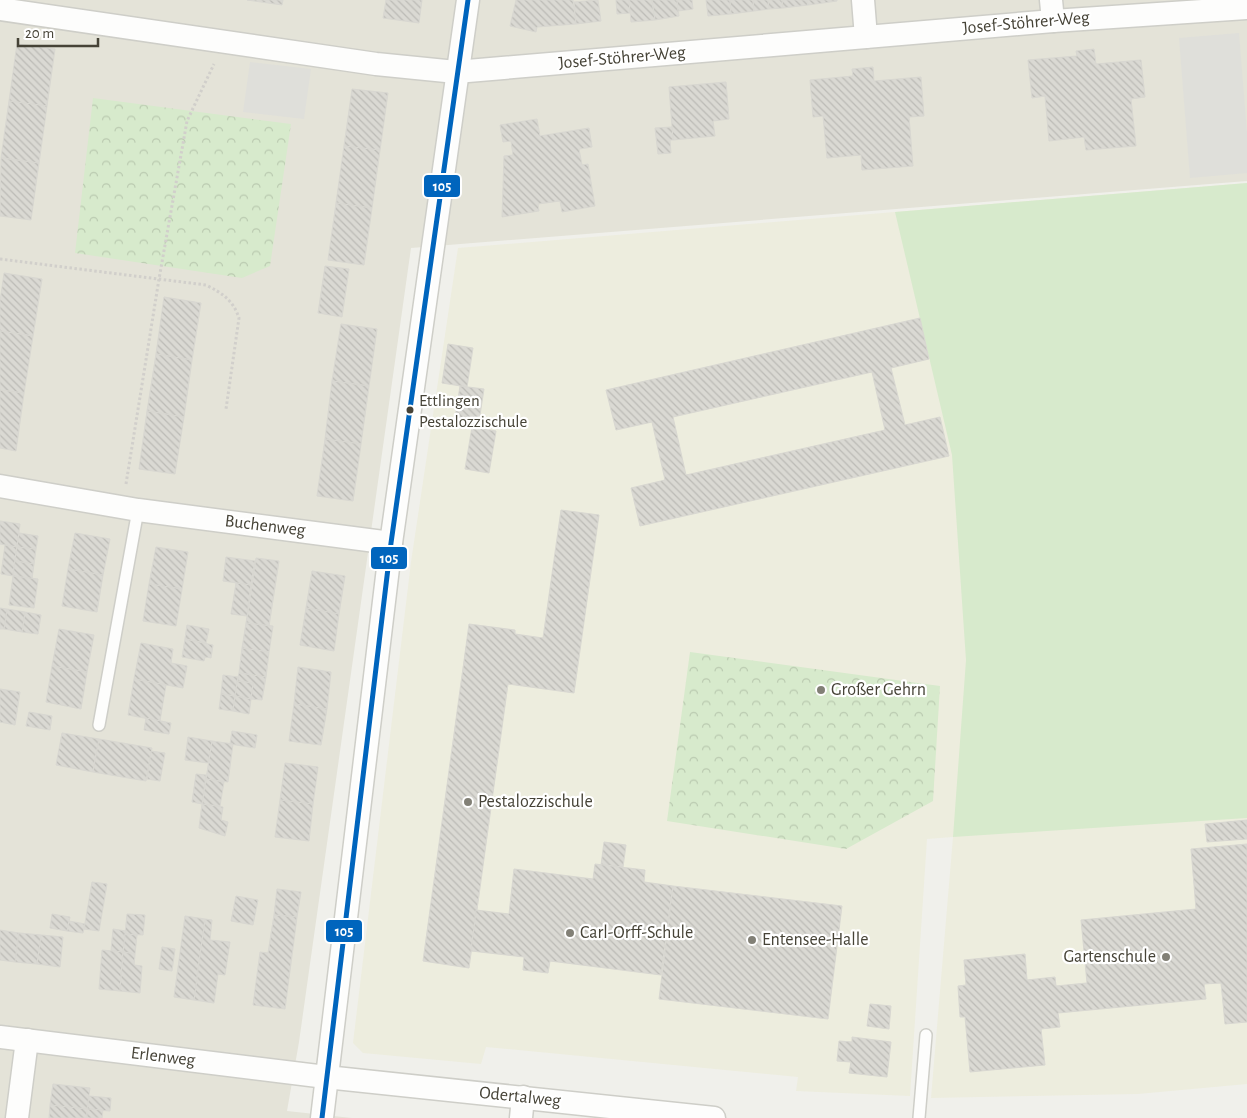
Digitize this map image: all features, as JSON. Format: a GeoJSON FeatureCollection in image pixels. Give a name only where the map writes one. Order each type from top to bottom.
{"type":"FeatureCollection","features":[{"type":"Feature","properties":{"kind":"street"},"geometry":{"type":"LineString","coordinates":[[322,1118],[391,543],[456,72],[468,0]]}},
{"type":"Feature","properties":{"kind":"street"},"geometry":{"type":"LineString","coordinates":[[863,0],[866,37]]}},
{"type":"Feature","properties":{"kind":"street","name":"Josef-Stöhrer-Weg"},"geometry":{"type":"LineString","coordinates":[[0,9],[376,64],[456,72],[866,37],[1052,10],[1247,8]]}},
{"type":"Feature","properties":{"kind":"street","name":"Buchenweg"},"geometry":{"type":"LineString","coordinates":[[0,486],[131,508],[391,543]]}},
{"type":"Feature","properties":{"kind":"street","name":"Erlenweg"},"geometry":{"type":"LineString","coordinates":[[0,1037],[326,1077]]}},
{"type":"Feature","properties":{"kind":"street"},"geometry":{"type":"LineString","coordinates":[[17,1118],[27,1040]]}},
{"type":"Feature","properties":{"kind":"street","name":"Odertalweg"},"geometry":{"type":"LineString","coordinates":[[326,1077],[522,1108],[714,1118]]}},
{"type":"Feature","properties":{"kind":"lane"},"geometry":{"type":"LineString","coordinates":[[99,725],[131,508]]}},
{"type":"Feature","properties":{"kind":"lane"},"geometry":{"type":"LineString","coordinates":[[919,1118],[926,1035]]}},
{"type":"Feature","properties":{"kind":"path"},"geometry":{"type":"LineString","coordinates":[[131,508],[158,279],[187,121],[225,42]]}},
{"type":"Feature","properties":{"kind":"path"},"geometry":{"type":"LineString","coordinates":[[0,259],[206,285],[224,294],[235,306],[239,318],[226,410]]}},
{"type":"Feature","properties":{"kind":"shaded area"},"geometry":{"type":"Polygon","coordinates":[[[0,0],[1247,0],[1247,181],[411,248],[299,1042],[287,1111],[352,1118],[0,1118],[0,0]]]}},
{"type":"Feature","properties":{"kind":"shaded area"},"geometry":{"type":"Polygon","coordinates":[[[1239,33],[1247,133],[1247,173],[1190,178],[1179,38],[1239,33]]]}},
{"type":"Feature","properties":{"kind":"shaded area"},"geometry":{"type":"Polygon","coordinates":[[[250,62],[311,69],[304,119],[243,112],[250,62]]]}},
{"type":"Feature","properties":{"kind":"shaded area","name":"Großer Gehrn"},"geometry":{"type":"Polygon","coordinates":[[[1247,183],[1247,1084],[1138,1094],[931,1098],[953,837],[927,839],[910,1096],[796,1091],[798,1077],[486,1047],[481,1064],[363,1053],[353,1043],[411,562],[458,248],[1247,183]]]}},
{"type":"Feature","properties":{"kind":"green space"},"geometry":{"type":"Polygon","coordinates":[[[93,98],[291,124],[270,266],[242,278],[75,253],[93,98]]]}},
{"type":"Feature","properties":{"kind":"green space"},"geometry":{"type":"Polygon","coordinates":[[[1247,183],[1247,818],[953,837],[966,660],[952,455],[895,212],[1247,183]]]}},
{"type":"Feature","properties":{"kind":"green space"},"geometry":{"type":"Polygon","coordinates":[[[690,652],[940,686],[933,801],[846,849],[667,821],[690,652]]]}},
{"type":"Feature","properties":{"kind":"building"},"geometry":{"type":"Polygon","coordinates":[[[247,0],[283,0],[282,5],[247,0]]]}},
{"type":"Feature","properties":{"kind":"building"},"geometry":{"type":"Polygon","coordinates":[[[386,0],[422,0],[419,23],[383,18],[386,0]]]}},
{"type":"Feature","properties":{"kind":"building"},"geometry":{"type":"Polygon","coordinates":[[[516,0],[573,0],[576,24],[537,27],[536,32],[510,26],[516,0]]]}},
{"type":"Feature","properties":{"kind":"building"},"geometry":{"type":"Polygon","coordinates":[[[598,0],[601,21],[576,24],[574,2],[598,0]]]}},
{"type":"Feature","properties":{"kind":"building"},"geometry":{"type":"Polygon","coordinates":[[[616,0],[629,0],[630,13],[617,14],[616,0]]]}},
{"type":"Feature","properties":{"kind":"building"},"geometry":{"type":"Polygon","coordinates":[[[629,0],[652,0],[655,20],[631,22],[629,0]]]}},
{"type":"Feature","properties":{"kind":"building"},"geometry":{"type":"Polygon","coordinates":[[[652,0],[677,0],[679,16],[655,20],[652,0]]]}},
{"type":"Feature","properties":{"kind":"building"},"geometry":{"type":"Polygon","coordinates":[[[677,0],[692,0],[693,9],[678,11],[677,0]]]}},
{"type":"Feature","properties":{"kind":"building"},"geometry":{"type":"Polygon","coordinates":[[[706,0],[730,0],[731,14],[708,16],[706,0]]]}},
{"type":"Feature","properties":{"kind":"building"},"geometry":{"type":"Polygon","coordinates":[[[730,0],[753,0],[754,11],[731,14],[730,0]]]}},
{"type":"Feature","properties":{"kind":"building"},"geometry":{"type":"Polygon","coordinates":[[[753,0],[768,0],[769,9],[754,11],[753,0]]]}},
{"type":"Feature","properties":{"kind":"building"},"geometry":{"type":"Polygon","coordinates":[[[768,0],[782,0],[783,8],[769,9],[768,0]]]}},
{"type":"Feature","properties":{"kind":"building"},"geometry":{"type":"Polygon","coordinates":[[[782,0],[807,0],[808,5],[783,8],[782,0]]]}},
{"type":"Feature","properties":{"kind":"building"},"geometry":{"type":"Polygon","coordinates":[[[807,0],[837,0],[837,1],[808,5],[807,0]]]}},
{"type":"Feature","properties":{"kind":"building"},"geometry":{"type":"Polygon","coordinates":[[[17,44],[55,49],[47,106],[9,101],[17,44]]]}},
{"type":"Feature","properties":{"kind":"building"},"geometry":{"type":"Polygon","coordinates":[[[1094,49],[1096,64],[1141,60],[1145,97],[1131,99],[1136,146],[1086,150],[1084,137],[1049,141],[1045,96],[1032,98],[1028,60],[1077,56],[1076,51],[1094,49]]]}},
{"type":"Feature","properties":{"kind":"building"},"geometry":{"type":"Polygon","coordinates":[[[873,67],[874,81],[921,77],[924,116],[909,117],[913,166],[862,170],[861,155],[827,158],[823,116],[813,117],[810,80],[853,76],[852,69],[873,67]]]}},
{"type":"Feature","properties":{"kind":"building"},"geometry":{"type":"Polygon","coordinates":[[[726,82],[729,119],[713,121],[715,136],[673,140],[669,87],[726,82]]]}},
{"type":"Feature","properties":{"kind":"building"},"geometry":{"type":"Polygon","coordinates":[[[352,89],[388,93],[380,150],[344,146],[352,89]]]}},
{"type":"Feature","properties":{"kind":"building"},"geometry":{"type":"Polygon","coordinates":[[[9,101],[47,106],[39,163],[1,158],[9,101]]]}},
{"type":"Feature","properties":{"kind":"building"},"geometry":{"type":"Polygon","coordinates":[[[537,119],[540,136],[589,128],[592,147],[579,149],[582,165],[588,164],[595,206],[562,212],[560,201],[538,204],[539,211],[502,217],[504,156],[513,155],[511,141],[503,142],[500,125],[537,119]]]}},
{"type":"Feature","properties":{"kind":"building"},"geometry":{"type":"Polygon","coordinates":[[[672,127],[671,153],[658,154],[655,128],[672,127]]]}},
{"type":"Feature","properties":{"kind":"building"},"geometry":{"type":"Polygon","coordinates":[[[344,146],[380,150],[372,208],[336,203],[344,146]]]}},
{"type":"Feature","properties":{"kind":"building"},"geometry":{"type":"Polygon","coordinates":[[[1,158],[39,163],[31,220],[0,216],[1,158]]]}},
{"type":"Feature","properties":{"kind":"building"},"geometry":{"type":"Polygon","coordinates":[[[336,203],[372,208],[364,265],[328,260],[336,203]]]}},
{"type":"Feature","properties":{"kind":"building"},"geometry":{"type":"Polygon","coordinates":[[[325,266],[349,269],[342,317],[318,313],[325,266]]]}},
{"type":"Feature","properties":{"kind":"building"},"geometry":{"type":"Polygon","coordinates":[[[4,273],[42,279],[33,336],[0,331],[0,301],[4,273]]]}},
{"type":"Feature","properties":{"kind":"building"},"geometry":{"type":"Polygon","coordinates":[[[164,297],[201,303],[192,360],[156,354],[164,297]]]}},
{"type":"Feature","properties":{"kind":"building"},"geometry":{"type":"Polygon","coordinates":[[[920,318],[929,359],[891,368],[905,425],[940,417],[949,456],[640,526],[631,488],[665,480],[652,422],[616,430],[606,390],[920,318]],[[872,372],[673,417],[686,475],[885,430],[872,372]]]}},
{"type":"Feature","properties":{"kind":"building"},"geometry":{"type":"Polygon","coordinates":[[[341,324],[377,329],[369,386],[332,381],[341,324]]]}},
{"type":"Feature","properties":{"kind":"building"},"geometry":{"type":"Polygon","coordinates":[[[0,331],[33,336],[24,393],[0,390],[0,331]]]}},
{"type":"Feature","properties":{"kind":"building"},"geometry":{"type":"Polygon","coordinates":[[[448,344],[473,348],[467,387],[442,383],[448,344]]]}},
{"type":"Feature","properties":{"kind":"building"},"geometry":{"type":"Polygon","coordinates":[[[156,354],[192,360],[184,417],[147,411],[156,354]]]}},
{"type":"Feature","properties":{"kind":"building"},"geometry":{"type":"Polygon","coordinates":[[[332,381],[369,386],[361,444],[325,439],[332,381]]]}},
{"type":"Feature","properties":{"kind":"building"},"geometry":{"type":"Polygon","coordinates":[[[460,386],[484,389],[478,428],[454,424],[460,386]]]}},
{"type":"Feature","properties":{"kind":"building"},"geometry":{"type":"Polygon","coordinates":[[[0,390],[24,393],[16,451],[0,448],[0,390]]]}},
{"type":"Feature","properties":{"kind":"building"},"geometry":{"type":"Polygon","coordinates":[[[147,411],[184,417],[175,474],[139,469],[147,411]]]}},
{"type":"Feature","properties":{"kind":"building"},"geometry":{"type":"Polygon","coordinates":[[[472,427],[496,431],[489,473],[465,469],[472,427]]]}},
{"type":"Feature","properties":{"kind":"building"},"geometry":{"type":"Polygon","coordinates":[[[325,439],[361,444],[353,501],[317,496],[325,439]]]}},
{"type":"Feature","properties":{"kind":"building","name":"Pestalozzischule"},"geometry":{"type":"Polygon","coordinates":[[[561,510],[599,515],[574,693],[508,684],[469,968],[423,961],[469,624],[515,630],[515,634],[543,638],[561,510]]]}},
{"type":"Feature","properties":{"kind":"building"},"geometry":{"type":"Polygon","coordinates":[[[0,521],[20,524],[17,547],[0,544],[0,521]]]}},
{"type":"Feature","properties":{"kind":"building"},"geometry":{"type":"Polygon","coordinates":[[[19,533],[38,536],[36,549],[17,547],[19,533]]]}},
{"type":"Feature","properties":{"kind":"building"},"geometry":{"type":"Polygon","coordinates":[[[75,533],[110,539],[103,575],[68,569],[75,533]]]}},
{"type":"Feature","properties":{"kind":"building"},"geometry":{"type":"Polygon","coordinates":[[[5,545],[17,547],[13,576],[1,574],[5,545]]]}},
{"type":"Feature","properties":{"kind":"building"},"geometry":{"type":"Polygon","coordinates":[[[17,547],[36,549],[34,564],[15,561],[17,547]]]}},
{"type":"Feature","properties":{"kind":"building"},"geometry":{"type":"Polygon","coordinates":[[[156,547],[188,552],[182,589],[149,584],[156,547]]]}},
{"type":"Feature","properties":{"kind":"building"},"geometry":{"type":"Polygon","coordinates":[[[226,557],[255,561],[251,585],[223,581],[226,557]]]}},
{"type":"Feature","properties":{"kind":"building"},"geometry":{"type":"Polygon","coordinates":[[[256,558],[279,561],[269,626],[246,623],[256,558]]]}},
{"type":"Feature","properties":{"kind":"building"},"geometry":{"type":"Polygon","coordinates":[[[15,561],[34,564],[32,579],[13,576],[15,561]]]}},
{"type":"Feature","properties":{"kind":"building"},"geometry":{"type":"Polygon","coordinates":[[[68,569],[103,575],[97,612],[62,606],[68,569]]]}},
{"type":"Feature","properties":{"kind":"building"},"geometry":{"type":"Polygon","coordinates":[[[312,571],[345,576],[339,614],[306,608],[312,571]]]}},
{"type":"Feature","properties":{"kind":"building"},"geometry":{"type":"Polygon","coordinates":[[[13,576],[38,579],[34,608],[9,605],[13,576]]]}},
{"type":"Feature","properties":{"kind":"building"},"geometry":{"type":"Polygon","coordinates":[[[236,583],[251,585],[247,616],[231,614],[236,583]]]}},
{"type":"Feature","properties":{"kind":"building"},"geometry":{"type":"Polygon","coordinates":[[[149,584],[182,589],[176,626],[143,621],[149,584]]]}},
{"type":"Feature","properties":{"kind":"building"},"geometry":{"type":"Polygon","coordinates":[[[0,608],[7,609],[4,629],[0,629],[0,608]]]}},
{"type":"Feature","properties":{"kind":"building"},"geometry":{"type":"Polygon","coordinates":[[[306,608],[339,614],[334,651],[300,645],[306,608]]]}},
{"type":"Feature","properties":{"kind":"building"},"geometry":{"type":"Polygon","coordinates":[[[7,609],[25,612],[22,632],[4,629],[7,609]]]}},
{"type":"Feature","properties":{"kind":"building"},"geometry":{"type":"Polygon","coordinates":[[[25,612],[41,615],[38,634],[22,632],[25,612]]]}},
{"type":"Feature","properties":{"kind":"building"},"geometry":{"type":"Polygon","coordinates":[[[246,623],[273,626],[269,652],[242,648],[246,623]]]}},
{"type":"Feature","properties":{"kind":"building"},"geometry":{"type":"Polygon","coordinates":[[[187,625],[209,629],[206,643],[185,639],[187,625]]]}},
{"type":"Feature","properties":{"kind":"building"},"geometry":{"type":"Polygon","coordinates":[[[59,629],[94,635],[87,672],[52,666],[59,629]]]}},
{"type":"Feature","properties":{"kind":"building"},"geometry":{"type":"Polygon","coordinates":[[[185,639],[213,645],[211,658],[205,657],[204,661],[182,657],[185,639]]]}},
{"type":"Feature","properties":{"kind":"building"},"geometry":{"type":"Polygon","coordinates":[[[141,643],[173,649],[171,663],[187,666],[183,688],[134,679],[141,643]]]}},
{"type":"Feature","properties":{"kind":"building"},"geometry":{"type":"Polygon","coordinates":[[[242,648],[269,652],[266,677],[239,673],[242,648]]]}},
{"type":"Feature","properties":{"kind":"building"},"geometry":{"type":"Polygon","coordinates":[[[52,666],[87,672],[81,709],[46,702],[52,666]]]}},
{"type":"Feature","properties":{"kind":"building"},"geometry":{"type":"Polygon","coordinates":[[[298,667],[331,672],[327,709],[294,704],[298,667]]]}},
{"type":"Feature","properties":{"kind":"building"},"geometry":{"type":"Polygon","coordinates":[[[239,673],[266,677],[262,700],[251,699],[253,683],[237,681],[239,673]]]}},
{"type":"Feature","properties":{"kind":"building"},"geometry":{"type":"Polygon","coordinates":[[[223,675],[238,677],[235,696],[221,694],[223,675]]]}},
{"type":"Feature","properties":{"kind":"building"},"geometry":{"type":"Polygon","coordinates":[[[134,679],[166,685],[160,721],[128,715],[134,679]]]}},
{"type":"Feature","properties":{"kind":"building"},"geometry":{"type":"Polygon","coordinates":[[[237,681],[253,683],[251,699],[235,696],[237,681]]]}},
{"type":"Feature","properties":{"kind":"building"},"geometry":{"type":"Polygon","coordinates":[[[0,689],[20,692],[15,725],[0,722],[0,689]]]}},
{"type":"Feature","properties":{"kind":"building"},"geometry":{"type":"Polygon","coordinates":[[[221,694],[235,696],[233,711],[219,709],[221,694]]]}},
{"type":"Feature","properties":{"kind":"building"},"geometry":{"type":"Polygon","coordinates":[[[235,696],[251,699],[249,714],[233,711],[235,696]]]}},
{"type":"Feature","properties":{"kind":"building"},"geometry":{"type":"Polygon","coordinates":[[[294,704],[327,709],[321,745],[289,741],[294,704]]]}},
{"type":"Feature","properties":{"kind":"building"},"geometry":{"type":"Polygon","coordinates":[[[29,712],[52,716],[50,730],[26,726],[29,712]]]}},
{"type":"Feature","properties":{"kind":"building"},"geometry":{"type":"Polygon","coordinates":[[[146,718],[171,723],[169,734],[144,730],[146,718]]]}},
{"type":"Feature","properties":{"kind":"building"},"geometry":{"type":"Polygon","coordinates":[[[232,731],[257,735],[255,748],[230,744],[232,731]]]}},
{"type":"Feature","properties":{"kind":"building"},"geometry":{"type":"Polygon","coordinates":[[[62,733],[99,739],[93,772],[56,765],[62,733]]]}},
{"type":"Feature","properties":{"kind":"building"},"geometry":{"type":"Polygon","coordinates":[[[188,737],[212,741],[208,763],[185,760],[188,737]]]}},
{"type":"Feature","properties":{"kind":"building"},"geometry":{"type":"Polygon","coordinates":[[[99,739],[152,748],[146,781],[93,772],[99,739]]]}},
{"type":"Feature","properties":{"kind":"building"},"geometry":{"type":"Polygon","coordinates":[[[212,741],[233,744],[228,782],[206,779],[212,741]]]}},
{"type":"Feature","properties":{"kind":"building"},"geometry":{"type":"Polygon","coordinates":[[[151,751],[165,753],[160,781],[147,779],[151,751]]]}},
{"type":"Feature","properties":{"kind":"building"},"geometry":{"type":"Polygon","coordinates":[[[285,763],[318,767],[313,804],[280,800],[285,763]]]}},
{"type":"Feature","properties":{"kind":"building"},"geometry":{"type":"Polygon","coordinates":[[[196,774],[206,775],[202,804],[192,802],[196,774]]]}},
{"type":"Feature","properties":{"kind":"building"},"geometry":{"type":"Polygon","coordinates":[[[206,779],[224,782],[220,806],[202,804],[206,779]]]}},
{"type":"Feature","properties":{"kind":"building"},"geometry":{"type":"Polygon","coordinates":[[[280,800],[313,804],[309,841],[275,837],[280,800]]]}},
{"type":"Feature","properties":{"kind":"building"},"geometry":{"type":"Polygon","coordinates":[[[202,804],[223,807],[221,820],[228,822],[225,836],[199,828],[202,804]]]}},
{"type":"Feature","properties":{"kind":"building"},"geometry":{"type":"Polygon","coordinates":[[[1247,820],[1247,839],[1207,842],[1205,824],[1247,820]]]}},
{"type":"Feature","properties":{"kind":"building"},"geometry":{"type":"Polygon","coordinates":[[[604,842],[626,845],[623,867],[601,865],[604,842]]]}},
{"type":"Feature","properties":{"kind":"building","name":"Gartenschule"},"geometry":{"type":"Polygon","coordinates":[[[1247,844],[1247,1022],[1225,1024],[1221,983],[1204,984],[1206,999],[1058,1013],[1060,1027],[1041,1029],[1045,1065],[970,1072],[965,1017],[960,1017],[958,986],[966,985],[964,960],[1025,954],[1027,980],[1055,977],[1056,986],[1087,983],[1081,920],[1196,909],[1191,849],[1247,844]]]}},
{"type":"Feature","properties":{"kind":"building","name":"Carl-Orff-Schule"},"geometry":{"type":"Polygon","coordinates":[[[595,864],[645,870],[644,882],[673,886],[661,975],[550,961],[548,973],[523,970],[524,957],[471,951],[476,910],[509,914],[514,869],[593,879],[595,864]]]}},
{"type":"Feature","properties":{"kind":"building"},"geometry":{"type":"Polygon","coordinates":[[[92,882],[107,884],[99,931],[84,929],[92,882]]]}},
{"type":"Feature","properties":{"kind":"building","name":"Entensee-Halle"},"geometry":{"type":"Polygon","coordinates":[[[673,886],[842,906],[828,1019],[659,999],[673,886]]]}},
{"type":"Feature","properties":{"kind":"building"},"geometry":{"type":"Polygon","coordinates":[[[277,889],[301,892],[297,917],[274,915],[277,889]]]}},
{"type":"Feature","properties":{"kind":"building"},"geometry":{"type":"Polygon","coordinates":[[[236,896],[258,900],[253,925],[231,921],[236,896]]]}},
{"type":"Feature","properties":{"kind":"building"},"geometry":{"type":"Polygon","coordinates":[[[52,914],[70,917],[67,931],[50,928],[52,914]]]}},
{"type":"Feature","properties":{"kind":"building"},"geometry":{"type":"Polygon","coordinates":[[[127,914],[145,915],[143,935],[125,934],[127,914]]]}},
{"type":"Feature","properties":{"kind":"building"},"geometry":{"type":"Polygon","coordinates":[[[274,915],[297,917],[285,1009],[253,1005],[260,952],[268,953],[274,915]]]}},
{"type":"Feature","properties":{"kind":"building"},"geometry":{"type":"Polygon","coordinates":[[[185,916],[205,919],[194,1000],[174,997],[185,916]]]}},
{"type":"Feature","properties":{"kind":"building"},"geometry":{"type":"Polygon","coordinates":[[[205,919],[212,920],[210,940],[230,942],[225,975],[218,974],[214,1003],[194,1000],[205,919]]]}},
{"type":"Feature","properties":{"kind":"building"},"geometry":{"type":"Polygon","coordinates":[[[69,921],[85,924],[83,933],[67,931],[69,921]]]}},
{"type":"Feature","properties":{"kind":"building"},"geometry":{"type":"Polygon","coordinates":[[[113,929],[126,931],[123,952],[111,951],[113,929]]]}},
{"type":"Feature","properties":{"kind":"building"},"geometry":{"type":"Polygon","coordinates":[[[0,930],[19,933],[15,962],[0,960],[0,930]]]}},
{"type":"Feature","properties":{"kind":"building"},"geometry":{"type":"Polygon","coordinates":[[[19,933],[41,935],[37,964],[15,962],[19,933]]]}},
{"type":"Feature","properties":{"kind":"building"},"geometry":{"type":"Polygon","coordinates":[[[125,934],[137,935],[135,954],[123,952],[125,934]]]}},
{"type":"Feature","properties":{"kind":"building"},"geometry":{"type":"Polygon","coordinates":[[[41,935],[63,937],[60,967],[37,964],[41,935]]]}},
{"type":"Feature","properties":{"kind":"building"},"geometry":{"type":"Polygon","coordinates":[[[162,947],[175,949],[172,971],[159,969],[162,947]]]}},
{"type":"Feature","properties":{"kind":"building"},"geometry":{"type":"Polygon","coordinates":[[[102,950],[123,952],[120,991],[99,989],[102,950]]]}},
{"type":"Feature","properties":{"kind":"building"},"geometry":{"type":"Polygon","coordinates":[[[123,952],[135,954],[134,965],[142,966],[140,993],[120,991],[123,952]]]}},
{"type":"Feature","properties":{"kind":"building"},"geometry":{"type":"Polygon","coordinates":[[[870,1004],[891,1006],[889,1029],[867,1026],[870,1004]]]}},
{"type":"Feature","properties":{"kind":"building"},"geometry":{"type":"Polygon","coordinates":[[[852,1037],[891,1042],[887,1077],[849,1073],[851,1062],[837,1061],[839,1041],[852,1042],[852,1037]]]}},
{"type":"Feature","properties":{"kind":"building"},"geometry":{"type":"Polygon","coordinates":[[[53,1084],[90,1088],[87,1109],[50,1105],[53,1084]]]}},
{"type":"Feature","properties":{"kind":"building"},"geometry":{"type":"Polygon","coordinates":[[[89,1096],[111,1098],[110,1111],[87,1109],[89,1096]]]}},
{"type":"Feature","properties":{"kind":"building"},"geometry":{"type":"Polygon","coordinates":[[[50,1105],[87,1109],[87,1118],[49,1118],[50,1105]]]}},
{"type":"Feature","properties":{"kind":"building"},"geometry":{"type":"Polygon","coordinates":[[[87,1109],[103,1110],[102,1118],[87,1118],[87,1109]]]}},
{"type":"Feature","properties":{"kind":"transit line","name":"105"},"geometry":{"type":"LineString","coordinates":[[322,1118],[391,543],[468,0]]}},
{"type":"Feature","properties":{"kind":"place","name":"Ettlingen Pestalozzischule"},"geometry":{"type":"Point","coordinates":[410,410]}},
{"type":"Feature","properties":{"kind":"place","name":"Großer Gehrn"},"geometry":{"type":"Point","coordinates":[821,690]}},
{"type":"Feature","properties":{"kind":"place","name":"Pestalozzischule"},"geometry":{"type":"Point","coordinates":[468,802]}},
{"type":"Feature","properties":{"kind":"place","name":"Carl-Orff-Schule"},"geometry":{"type":"Point","coordinates":[570,933]}},
{"type":"Feature","properties":{"kind":"place","name":"Entensee-Halle"},"geometry":{"type":"Point","coordinates":[752,940]}},
{"type":"Feature","properties":{"kind":"place","name":"Gartenschule"},"geometry":{"type":"Point","coordinates":[1166,957]}}]}
